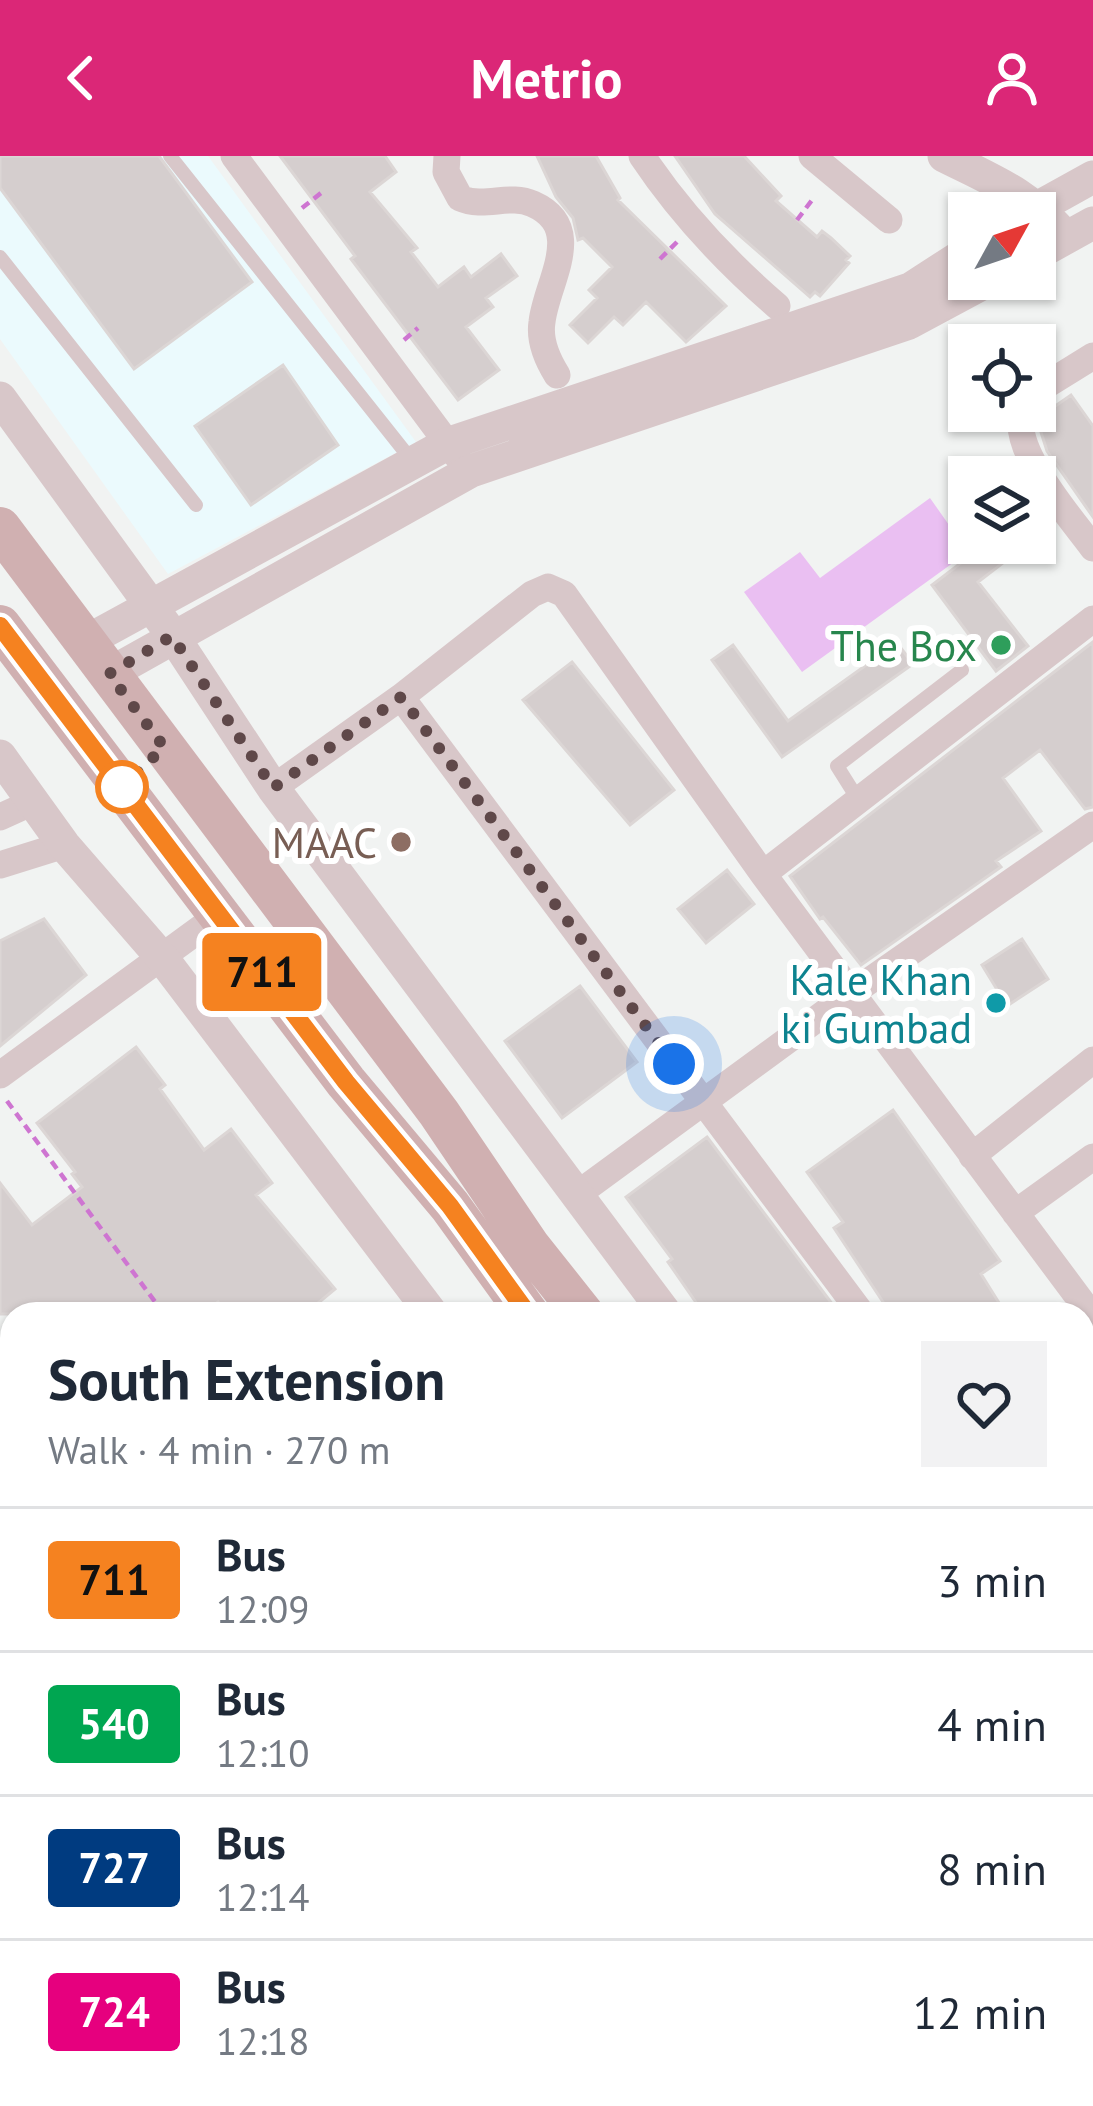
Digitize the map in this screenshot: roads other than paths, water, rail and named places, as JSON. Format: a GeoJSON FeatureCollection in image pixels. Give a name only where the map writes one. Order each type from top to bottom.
{"type":"FeatureCollection","features":[{"type":"Feature","properties":{"kind":"main road"},"geometry":{"type":"LineString","coordinates":[[0,528],[439,1113],[529,1246],[573,1302]]}},
{"type":"Feature","properties":{"kind":"main road"},"geometry":{"type":"LineString","coordinates":[[0,626],[218,916],[346,1082],[450,1206],[519,1302]]}},
{"type":"Feature","properties":{"kind":"street"},"geometry":{"type":"LineString","coordinates":[[234,156],[471,471]]}},
{"type":"Feature","properties":{"kind":"street"},"geometry":{"type":"LineString","coordinates":[[447,156],[446,172],[460,198],[474,204],[529,201],[556,224],[561,260],[541,327],[548,361],[557,375]]}},
{"type":"Feature","properties":{"kind":"street"},"geometry":{"type":"LineString","coordinates":[[642,156],[724,260],[777,306]]}},
{"type":"Feature","properties":{"kind":"street"},"geometry":{"type":"LineString","coordinates":[[944,156],[984,173],[1009,192]]}},
{"type":"Feature","properties":{"kind":"street"},"geometry":{"type":"LineString","coordinates":[[822,165],[889,220]]}},
{"type":"Feature","properties":{"kind":"street"},"geometry":{"type":"LineString","coordinates":[[1056,197],[1093,177]]}},
{"type":"Feature","properties":{"kind":"street"},"geometry":{"type":"LineString","coordinates":[[97,658],[150,604],[447,444],[910,289],[948,265]]}},
{"type":"Feature","properties":{"kind":"street"},"geometry":{"type":"LineString","coordinates":[[97,658],[172,636],[471,471],[910,323],[952,300]]}},
{"type":"Feature","properties":{"kind":"street"},"geometry":{"type":"LineString","coordinates":[[1056,379],[1093,356]]}},
{"type":"Feature","properties":{"kind":"street"},"geometry":{"type":"LineString","coordinates":[[0,398],[150,604],[273,788],[657,1302]]}},
{"type":"Feature","properties":{"kind":"street"},"geometry":{"type":"LineString","coordinates":[[1020,432],[1022,446],[1093,548]]}},
{"type":"Feature","properties":{"kind":"street"},"geometry":{"type":"LineString","coordinates":[[273,788],[532,595],[548,586],[564,594],[763,874],[1081,1302]]}},
{"type":"Feature","properties":{"kind":"street"},"geometry":{"type":"LineString","coordinates":[[763,874],[1093,619]]}},
{"type":"Feature","properties":{"kind":"street"},"geometry":{"type":"LineString","coordinates":[[401,697],[853,1302]]}},
{"type":"Feature","properties":{"kind":"street"},"geometry":{"type":"LineString","coordinates":[[0,756],[64,844],[163,959],[423,1302]]}},
{"type":"Feature","properties":{"kind":"street"},"geometry":{"type":"LineString","coordinates":[[0,817],[33,802]]}},
{"type":"Feature","properties":{"kind":"street"},"geometry":{"type":"LineString","coordinates":[[575,1196],[851,993],[1093,825]]}},
{"type":"Feature","properties":{"kind":"street"},"geometry":{"type":"LineString","coordinates":[[0,865],[64,844]]}},
{"type":"Feature","properties":{"kind":"street"},"geometry":{"type":"LineString","coordinates":[[1,1085],[218,916]]}},
{"type":"Feature","properties":{"kind":"street"},"geometry":{"type":"LineString","coordinates":[[972,1156],[1093,1060]]}},
{"type":"Feature","properties":{"kind":"street"},"geometry":{"type":"LineString","coordinates":[[1015,1213],[1093,1157]]}},
{"type":"Feature","properties":{"kind":"lane"},"geometry":{"type":"LineString","coordinates":[[170,156],[413,462]]}},
{"type":"Feature","properties":{"kind":"lane"},"geometry":{"type":"LineString","coordinates":[[0,257],[196,506]]}},
{"type":"Feature","properties":{"kind":"lane"},"geometry":{"type":"LineString","coordinates":[[859,801],[838,766],[962,670]]}},
{"type":"Feature","properties":{"kind":"place","name":"The Box"},"geometry":{"type":"Point","coordinates":[1001,645]}},
{"type":"Feature","properties":{"kind":"place","name":"MAAC"},"geometry":{"type":"Point","coordinates":[401,842]}},
{"type":"Feature","properties":{"kind":"place","name":"Kale Khan ki Gumbad"},"geometry":{"type":"Point","coordinates":[996,1003]}}]}
